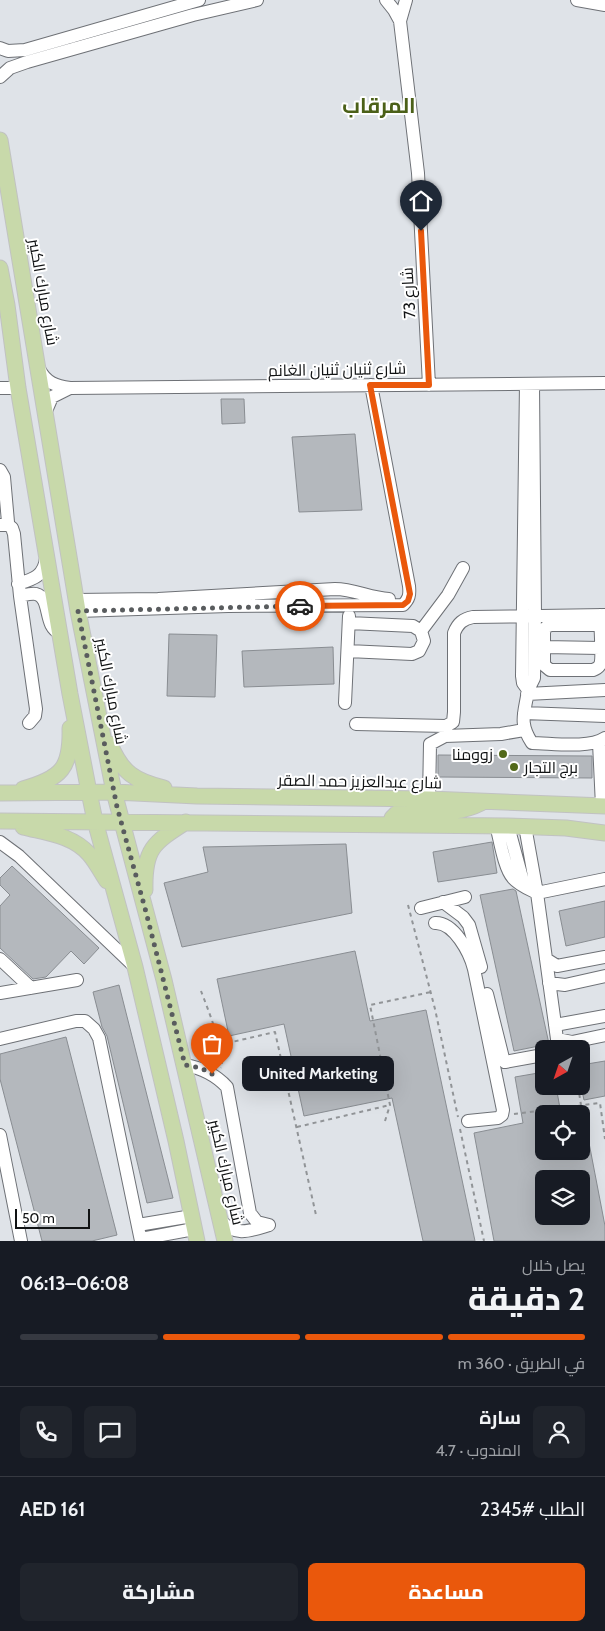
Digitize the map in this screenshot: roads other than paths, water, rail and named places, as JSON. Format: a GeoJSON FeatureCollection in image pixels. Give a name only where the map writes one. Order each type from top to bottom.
{"type":"FeatureCollection","features":[{"type":"Feature","properties":{"kind":"main road","name":"شارع مبارك الكبير"},"geometry":{"type":"LineString","coordinates":[[0,140],[77,606],[120,822],[146,912],[185,1065],[226,1241]]}},
{"type":"Feature","properties":{"kind":"main road"},"geometry":{"type":"LineString","coordinates":[[0,268],[46,556],[89,792],[95,821],[135,967],[194,1229]]}},
{"type":"Feature","properties":{"kind":"main road"},"geometry":{"type":"LineString","coordinates":[[7,305],[11,311],[18,313],[25,310],[28,303]]}},
{"type":"Feature","properties":{"kind":"main road"},"geometry":{"type":"LineString","coordinates":[[11,338],[14,331],[20,327],[28,328],[33,334]]}},
{"type":"Feature","properties":{"kind":"main road"},"geometry":{"type":"LineString","coordinates":[[3,793],[25,788],[50,778],[58,774],[65,766],[70,749],[70,694]]}},
{"type":"Feature","properties":{"kind":"main road"},"geometry":{"type":"LineString","coordinates":[[100,720],[116,759],[132,777],[150,785],[198,796]]}},
{"type":"Feature","properties":{"kind":"main road","name":"شارع عبدالعزيز حمد الصقر"},"geometry":{"type":"LineString","coordinates":[[3,793],[114,792],[198,796],[487,800],[604,806]]}},
{"type":"Feature","properties":{"kind":"main road"},"geometry":{"type":"LineString","coordinates":[[392,825],[392,818],[397,814],[451,813],[487,800]]}},
{"type":"Feature","properties":{"kind":"main road"},"geometry":{"type":"LineString","coordinates":[[0,821],[525,826],[566,828],[605,833]]}},
{"type":"Feature","properties":{"kind":"main road"},"geometry":{"type":"LineString","coordinates":[[0,821],[56,835],[79,844],[92,858],[116,894]]}},
{"type":"Feature","properties":{"kind":"main road"},"geometry":{"type":"LineString","coordinates":[[146,912],[145,873],[146,862],[150,852],[163,837],[186,822]]}},
{"type":"Feature","properties":{"kind":"main road"},"geometry":{"type":"LineString","coordinates":[[566,828],[605,840]]}},
{"type":"Feature","properties":{"kind":"main road"},"geometry":{"type":"LineString","coordinates":[[161,1076],[164,1069],[168,1066],[173,1065],[179,1069],[192,1122],[202,1142]]}},
{"type":"Feature","properties":{"kind":"street"},"geometry":{"type":"LineString","coordinates":[[0,48],[17,52],[198,0]]}},
{"type":"Feature","properties":{"kind":"street"},"geometry":{"type":"LineString","coordinates":[[0,77],[10,68],[27,62],[213,5],[257,0]]}},
{"type":"Feature","properties":{"kind":"street","name":"شارع 73"},"geometry":{"type":"LineString","coordinates":[[386,0],[400,21],[418,173],[429,385]]}},
{"type":"Feature","properties":{"kind":"street","name":"شارع 73"},"geometry":{"type":"LineString","coordinates":[[400,21],[406,0]]}},
{"type":"Feature","properties":{"kind":"street"},"geometry":{"type":"LineString","coordinates":[[577,0],[605,5]]}},
{"type":"Feature","properties":{"kind":"street"},"geometry":{"type":"LineString","coordinates":[[39,370],[49,382],[70,388]]}},
{"type":"Feature","properties":{"kind":"street","name":"شارع ثنيان ثنيان الغانم"},"geometry":{"type":"LineString","coordinates":[[70,388],[605,383]]}},
{"type":"Feature","properties":{"kind":"street"},"geometry":{"type":"LineString","coordinates":[[530,384],[529,616],[522,676],[527,692],[524,730],[532,743],[602,740],[604,806]]}},
{"type":"Feature","properties":{"kind":"street"},"geometry":{"type":"LineString","coordinates":[[77,606],[403,605],[408,601],[410,594],[409,586],[370,385]]}},
{"type":"Feature","properties":{"kind":"street"},"geometry":{"type":"LineString","coordinates":[[0,388],[18,388]]}},
{"type":"Feature","properties":{"kind":"street"},"geometry":{"type":"LineString","coordinates":[[46,411],[52,397],[70,388]]}},
{"type":"Feature","properties":{"kind":"street"},"geometry":{"type":"LineString","coordinates":[[0,470],[4,476],[4,524],[12,528],[14,534],[19,590],[36,709],[35,716],[29,723]]}},
{"type":"Feature","properties":{"kind":"street"},"geometry":{"type":"LineString","coordinates":[[19,590],[30,580],[42,573],[46,556]]}},
{"type":"Feature","properties":{"kind":"street"},"geometry":{"type":"LineString","coordinates":[[421,631],[448,595],[463,568]]}},
{"type":"Feature","properties":{"kind":"street"},"geometry":{"type":"LineString","coordinates":[[77,606],[335,589],[349,589],[376,598],[394,599],[403,598],[409,586]]}},
{"type":"Feature","properties":{"kind":"street"},"geometry":{"type":"LineString","coordinates":[[19,590],[41,597],[52,628],[60,633]]}},
{"type":"Feature","properties":{"kind":"street"},"geometry":{"type":"LineString","coordinates":[[345,703],[349,606]]}},
{"type":"Feature","properties":{"kind":"street"},"geometry":{"type":"LineString","coordinates":[[356,724],[446,726],[453,722],[453,640],[456,627],[467,618],[529,616],[602,619]]}},
{"type":"Feature","properties":{"kind":"street"},"geometry":{"type":"LineString","coordinates":[[602,619],[600,663],[595,669],[550,670],[544,665],[544,631],[548,626],[602,619]]}},
{"type":"Feature","properties":{"kind":"street"},"geometry":{"type":"LineString","coordinates":[[348,651],[414,653],[419,651],[424,644],[421,631],[413,626],[349,623]]}},
{"type":"Feature","properties":{"kind":"street"},"geometry":{"type":"LineString","coordinates":[[544,647],[600,648]]}},
{"type":"Feature","properties":{"kind":"street"},"geometry":{"type":"LineString","coordinates":[[527,692],[605,690]]}},
{"type":"Feature","properties":{"kind":"street"},"geometry":{"type":"LineString","coordinates":[[524,713],[605,716]]}},
{"type":"Feature","properties":{"kind":"street"},"geometry":{"type":"LineString","coordinates":[[429,799],[430,744],[445,736],[501,734],[524,730]]}},
{"type":"Feature","properties":{"kind":"street"},"geometry":{"type":"LineString","coordinates":[[502,826],[507,868],[514,880],[537,893],[605,879]]}},
{"type":"Feature","properties":{"kind":"street"},"geometry":{"type":"LineString","coordinates":[[525,826],[537,893],[557,1039],[572,1042],[605,1035]]}},
{"type":"Feature","properties":{"kind":"street"},"geometry":{"type":"LineString","coordinates":[[0,842],[19,856],[135,967]]}},
{"type":"Feature","properties":{"kind":"street"},"geometry":{"type":"LineString","coordinates":[[421,908],[465,897]]}},
{"type":"Feature","properties":{"kind":"street"},"geometry":{"type":"LineString","coordinates":[[443,902],[463,918],[471,929],[504,1060],[507,1063],[535,1058]]}},
{"type":"Feature","properties":{"kind":"street"},"geometry":{"type":"LineString","coordinates":[[435,923],[442,923],[450,930],[464,946],[472,962],[502,1110],[502,1115],[498,1118],[468,1121]]}},
{"type":"Feature","properties":{"kind":"street"},"geometry":{"type":"LineString","coordinates":[[546,959],[558,966],[605,957]]}},
{"type":"Feature","properties":{"kind":"street"},"geometry":{"type":"LineString","coordinates":[[0,959],[31,988]]}},
{"type":"Feature","properties":{"kind":"street"},"geometry":{"type":"LineString","coordinates":[[549,983],[565,985],[605,976]]}},
{"type":"Feature","properties":{"kind":"street"},"geometry":{"type":"LineString","coordinates":[[0,993],[77,980]]}},
{"type":"Feature","properties":{"kind":"street"},"geometry":{"type":"LineString","coordinates":[[555,1026],[605,1016]]}},
{"type":"Feature","properties":{"kind":"street"},"geometry":{"type":"LineString","coordinates":[[0,1039],[76,1021],[85,1021],[94,1029],[99,1038],[141,1240],[194,1229]]}},
{"type":"Feature","properties":{"kind":"street"},"geometry":{"type":"LineString","coordinates":[[185,1065],[201,1068],[217,1078],[227,1088],[250,1213],[257,1222],[271,1225],[239,1232],[228,1228],[221,1221]]}},
{"type":"Feature","properties":{"kind":"street"},"geometry":{"type":"LineString","coordinates":[[0,1137],[6,1191],[21,1241]]}},
{"type":"Feature","properties":{"kind":"street"},"geometry":{"type":"LineString","coordinates":[[138,1225],[194,1229]]}},
{"type":"Feature","properties":{"kind":"place","name":"زوومنا"},"geometry":{"type":"Point","coordinates":[503,754]}},
{"type":"Feature","properties":{"kind":"place","name":"برج التجار"},"geometry":{"type":"Point","coordinates":[514,767]}},
{"type":"Feature","properties":{"kind":"place","name":"United Marketing"},"geometry":{"type":"Point","coordinates":[212,1074]}},
{"type":"Feature","properties":{"kind":"district","name":"المرقاب"},"geometry":{"type":"Point","coordinates":[379,106]}}]}
